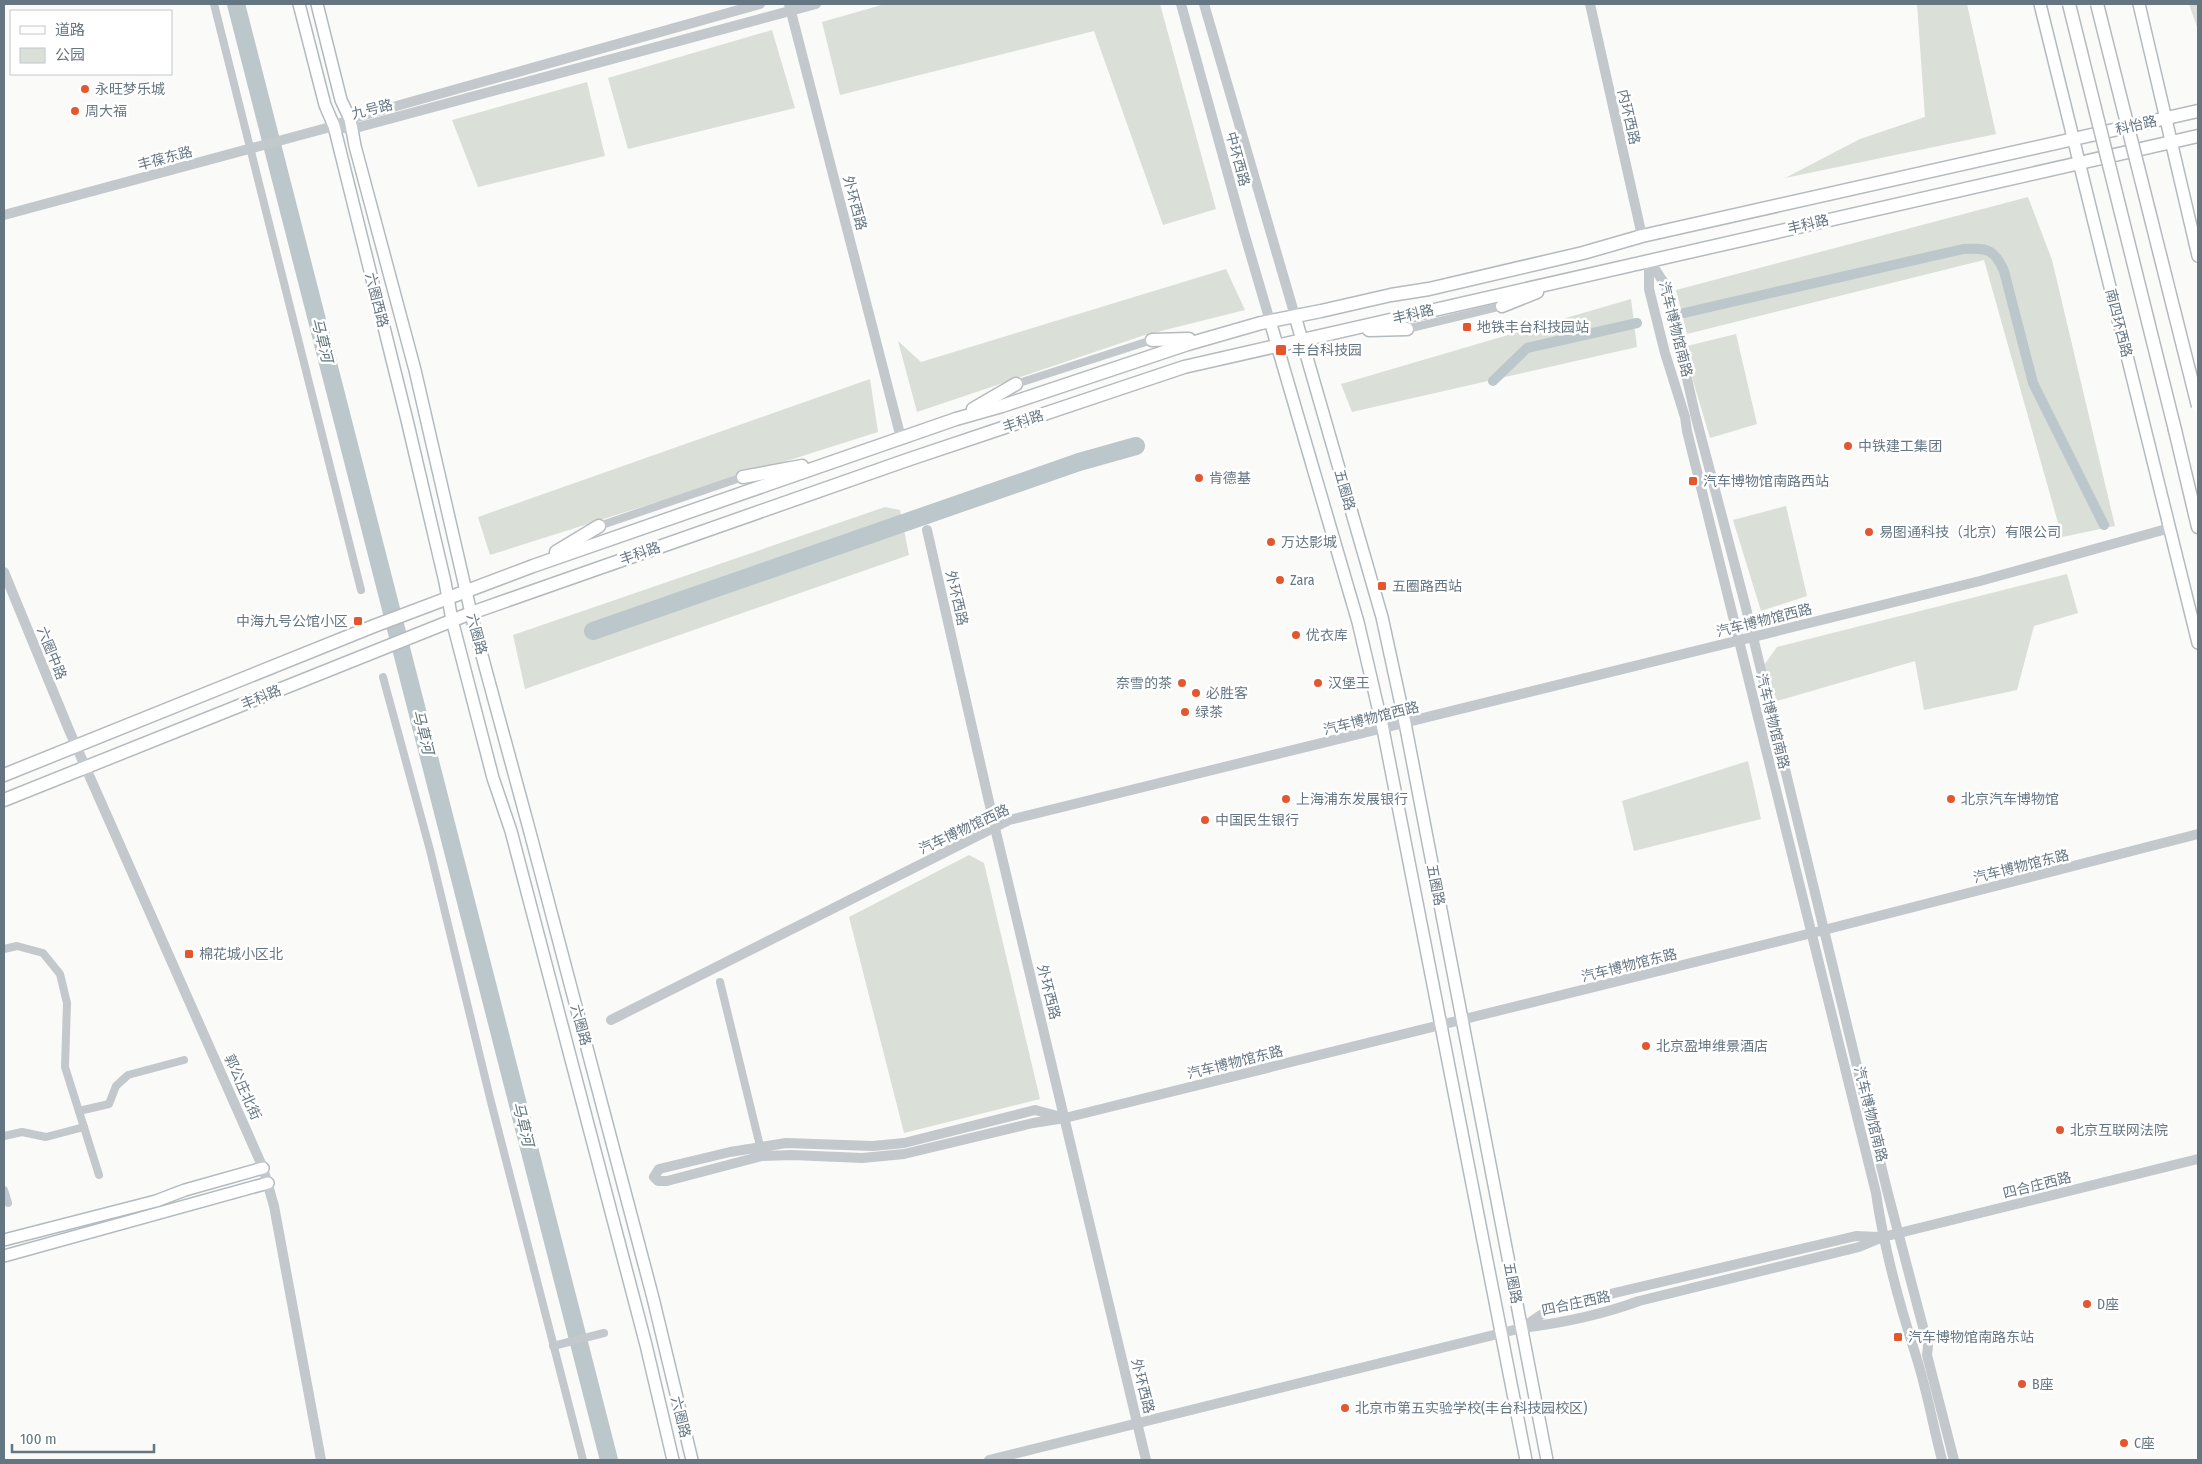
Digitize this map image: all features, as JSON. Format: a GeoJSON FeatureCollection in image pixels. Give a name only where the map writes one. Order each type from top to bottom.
{"type":"FeatureCollection","features":[{"type":"Feature","properties":{"kind":"main road","name":"六圈西路"},"geometry":{"type":"LineString","coordinates":[[299,4],[325,105],[334,126],[407,420],[448,598]]}},
{"type":"Feature","properties":{"kind":"main road","name":"六圈西路"},"geometry":{"type":"LineString","coordinates":[[316,4],[341,100],[351,124],[415,370],[466,591]]}},
{"type":"Feature","properties":{"kind":"main road","name":"南四环西路"},"geometry":{"type":"LineString","coordinates":[[2040,4],[2198,643]]}},
{"type":"Feature","properties":{"kind":"main road"},"geometry":{"type":"LineString","coordinates":[[2069,4],[2198,527]]}},
{"type":"Feature","properties":{"kind":"main road"},"geometry":{"type":"LineString","coordinates":[[2097,4],[2198,406]]}},
{"type":"Feature","properties":{"kind":"main road"},"geometry":{"type":"LineString","coordinates":[[2139,4],[2198,256]]}},
{"type":"Feature","properties":{"kind":"main road","name":"科怡路"},"geometry":{"type":"LineString","coordinates":[[2074,139],[2198,111]]}},
{"type":"Feature","properties":{"kind":"main road","name":"科怡路"},"geometry":{"type":"LineString","coordinates":[[2079,162],[2198,136]]}},
{"type":"Feature","properties":{"kind":"main road","name":"丰科路"},"geometry":{"type":"LineString","coordinates":[[4,775],[76,744],[374,626],[533,566],[956,419],[1206,338],[1270,321],[1391,295],[1429,289],[1642,236],[2074,139]]}},
{"type":"Feature","properties":{"kind":"main road","name":"丰科路"},"geometry":{"type":"LineString","coordinates":[[4,800],[471,613],[898,463],[1184,367],[2079,162]]}},
{"type":"Feature","properties":{"kind":"main road"},"geometry":{"type":"LineString","coordinates":[[1502,306],[1539,292],[1550,283]]}},
{"type":"Feature","properties":{"kind":"main road","name":"五圈路"},"geometry":{"type":"LineString","coordinates":[[1295,316],[1382,617],[1405,724],[1547,1460]]}},
{"type":"Feature","properties":{"kind":"main road","name":"五圈路"},"geometry":{"type":"LineString","coordinates":[[1270,321],[1358,622],[1383,729],[1526,1460]]}},
{"type":"Feature","properties":{"kind":"main road"},"geometry":{"type":"LineString","coordinates":[[1352,328],[1407,329]]}},
{"type":"Feature","properties":{"kind":"main road"},"geometry":{"type":"LineString","coordinates":[[1152,340],[1206,338]]}},
{"type":"Feature","properties":{"kind":"main road"},"geometry":{"type":"LineString","coordinates":[[956,419],[1016,384]]}},
{"type":"Feature","properties":{"kind":"main road"},"geometry":{"type":"LineString","coordinates":[[743,477],[793,467],[822,465]]}},
{"type":"Feature","properties":{"kind":"main road"},"geometry":{"type":"LineString","coordinates":[[533,566],[599,526]]}},
{"type":"Feature","properties":{"kind":"main road","name":"六圈路"},"geometry":{"type":"LineString","coordinates":[[466,591],[645,1270],[692,1460]]}},
{"type":"Feature","properties":{"kind":"main road","name":"六圈路"},"geometry":{"type":"LineString","coordinates":[[448,598],[493,778],[511,831],[643,1336],[673,1460]]}},
{"type":"Feature","properties":{"kind":"main road"},"geometry":{"type":"LineString","coordinates":[[4,1240],[156,1201],[185,1190],[263,1168]]}},
{"type":"Feature","properties":{"kind":"main road"},"geometry":{"type":"LineString","coordinates":[[4,1256],[268,1183]]}},
{"type":"Feature","properties":{"kind":"street"},"geometry":{"type":"LineString","coordinates":[[214,4],[253,148],[361,590]]}},
{"type":"Feature","properties":{"kind":"street","name":"九号路"},"geometry":{"type":"LineString","coordinates":[[351,124],[760,4]]}},
{"type":"Feature","properties":{"kind":"street","name":"九号路"},"geometry":{"type":"LineString","coordinates":[[334,126],[351,124],[790,7],[816,4]]}},
{"type":"Feature","properties":{"kind":"street","name":"中环西路"},"geometry":{"type":"LineString","coordinates":[[1181,4],[1270,321]]}},
{"type":"Feature","properties":{"kind":"street","name":"中环西路"},"geometry":{"type":"LineString","coordinates":[[1204,4],[1295,316]]}},
{"type":"Feature","properties":{"kind":"street","name":"内环西路"},"geometry":{"type":"LineString","coordinates":[[1590,4],[1642,236]]}},
{"type":"Feature","properties":{"kind":"street","name":"外环西路"},"geometry":{"type":"LineString","coordinates":[[790,7],[901,438]]}},
{"type":"Feature","properties":{"kind":"street","name":"丰葆东路"},"geometry":{"type":"LineString","coordinates":[[4,215],[334,126]]}},
{"type":"Feature","properties":{"kind":"street","name":"汽车博物馆南路"},"geometry":{"type":"LineString","coordinates":[[1649,260],[1666,286],[1695,414],[1753,637],[1954,1460]]}},
{"type":"Feature","properties":{"kind":"street","name":"汽车博物馆南路"},"geometry":{"type":"LineString","coordinates":[[1649,260],[1649,289],[1665,353],[1685,417],[1738,640],[1876,1193],[1882,1237],[1907,1331],[1916,1357],[1942,1460]]}},
{"type":"Feature","properties":{"kind":"street","name":"丰科路"},"geometry":{"type":"LineString","coordinates":[[1407,329],[1502,306]]}},
{"type":"Feature","properties":{"kind":"street"},"geometry":{"type":"LineString","coordinates":[[1016,384],[1152,340]]}},
{"type":"Feature","properties":{"kind":"street"},"geometry":{"type":"LineString","coordinates":[[599,526],[743,477]]}},
{"type":"Feature","properties":{"kind":"street","name":"汽车博物馆西路"},"geometry":{"type":"LineString","coordinates":[[611,1020],[1009,820],[1405,724],[2007,574],[2170,528]]}},
{"type":"Feature","properties":{"kind":"street","name":"外环西路"},"geometry":{"type":"LineString","coordinates":[[928,530],[995,828],[1146,1460]]}},
{"type":"Feature","properties":{"kind":"street","name":"六圈中路"},"geometry":{"type":"LineString","coordinates":[[4,572],[76,744]]}},
{"type":"Feature","properties":{"kind":"street"},"geometry":{"type":"LineString","coordinates":[[383,677],[430,850],[490,1098],[582,1460]]}},
{"type":"Feature","properties":{"kind":"street","name":"郭公庄北街"},"geometry":{"type":"LineString","coordinates":[[76,744],[263,1168],[268,1183],[298,1332],[321,1460]]}},
{"type":"Feature","properties":{"kind":"street","name":"汽车博物馆东路"},"geometry":{"type":"LineString","coordinates":[[1065,1118],[1811,934],[2198,834]]}},
{"type":"Feature","properties":{"kind":"street"},"geometry":{"type":"LineString","coordinates":[[4,949],[17,946],[44,953],[60,974],[67,1003],[65,1067],[99,1175]]}},
{"type":"Feature","properties":{"kind":"street"},"geometry":{"type":"LineString","coordinates":[[720,982],[762,1151]]}},
{"type":"Feature","properties":{"kind":"street"},"geometry":{"type":"LineString","coordinates":[[79,1111],[109,1104],[116,1086],[128,1075],[184,1060]]}},
{"type":"Feature","properties":{"kind":"street"},"geometry":{"type":"LineString","coordinates":[[762,1151],[659,1169],[654,1177],[658,1181],[667,1181],[762,1151],[786,1143],[873,1146],[904,1143],[1035,1110],[1065,1118]]}},
{"type":"Feature","properties":{"kind":"street"},"geometry":{"type":"LineString","coordinates":[[4,1136],[22,1132],[46,1137],[84,1127]]}},
{"type":"Feature","properties":{"kind":"street","name":"四合庄西路"},"geometry":{"type":"LineString","coordinates":[[1522,1328],[1554,1324],[1615,1310],[1639,1301],[1859,1247],[1882,1237],[2198,1159]]}},
{"type":"Feature","properties":{"kind":"street"},"geometry":{"type":"LineString","coordinates":[[4,1190],[8,1203]]}},
{"type":"Feature","properties":{"kind":"street","name":"四合庄西路"},"geometry":{"type":"LineString","coordinates":[[1522,1328],[1551,1308],[1856,1236],[1882,1237]]}},
{"type":"Feature","properties":{"kind":"street"},"geometry":{"type":"LineString","coordinates":[[989,1460],[1522,1328]]}},
{"type":"Feature","properties":{"kind":"street"},"geometry":{"type":"LineString","coordinates":[[554,1346],[604,1333]]}},
{"type":"Feature","properties":{"kind":"green space"},"geometry":{"type":"Polygon","coordinates":[[[885,4],[1160,4],[1216,209],[1163,225],[1094,31],[840,95],[822,22],[885,4]]]}},
{"type":"Feature","properties":{"kind":"green space"},"geometry":{"type":"Polygon","coordinates":[[[1917,4],[1967,4],[1996,134],[1785,178],[1860,139],[1925,117],[1917,4]]]}},
{"type":"Feature","properties":{"kind":"green space"},"geometry":{"type":"Polygon","coordinates":[[[2189,4],[2198,4],[2198,30],[2189,4]]]}},
{"type":"Feature","properties":{"kind":"green space"},"geometry":{"type":"Polygon","coordinates":[[[772,30],[795,108],[628,149],[608,78],[772,30]]]}},
{"type":"Feature","properties":{"kind":"green space"},"geometry":{"type":"Polygon","coordinates":[[[587,82],[605,156],[478,187],[452,120],[587,82]]]}},
{"type":"Feature","properties":{"kind":"green space"},"geometry":{"type":"Polygon","coordinates":[[[2028,197],[2052,260],[2115,526],[2062,537],[1984,260],[1687,334],[1676,290],[2028,197]]]}},
{"type":"Feature","properties":{"kind":"green space"},"geometry":{"type":"Polygon","coordinates":[[[1226,269],[1245,310],[1145,335],[917,412],[898,341],[921,362],[1226,269]]]}},
{"type":"Feature","properties":{"kind":"green space"},"geometry":{"type":"Polygon","coordinates":[[[1631,299],[1637,347],[1352,412],[1341,384],[1631,299]]]}},
{"type":"Feature","properties":{"kind":"green space"},"geometry":{"type":"Polygon","coordinates":[[[1736,334],[1757,424],[1710,438],[1683,347],[1736,334]]]}},
{"type":"Feature","properties":{"kind":"green space"},"geometry":{"type":"Polygon","coordinates":[[[870,379],[878,432],[490,555],[478,517],[870,379]]]}},
{"type":"Feature","properties":{"kind":"green space"},"geometry":{"type":"Polygon","coordinates":[[[1786,506],[1807,596],[1761,611],[1733,520],[1786,506]]]}},
{"type":"Feature","properties":{"kind":"green space"},"geometry":{"type":"Polygon","coordinates":[[[885,507],[900,510],[909,555],[525,689],[513,635],[885,507]]]}},
{"type":"Feature","properties":{"kind":"green space"},"geometry":{"type":"Polygon","coordinates":[[[2067,574],[2078,613],[2034,626],[2017,690],[1924,710],[1915,661],[1777,701],[1764,665],[1777,647],[2067,574]]]}},
{"type":"Feature","properties":{"kind":"green space"},"geometry":{"type":"Polygon","coordinates":[[[1748,761],[1761,819],[1634,851],[1622,801],[1748,761]]]}},
{"type":"Feature","properties":{"kind":"green space"},"geometry":{"type":"Polygon","coordinates":[[[969,855],[984,863],[1040,1099],[904,1133],[849,917],[969,855]]]}},
{"type":"Feature","properties":{"kind":"waterway","name":"马草河"},"geometry":{"type":"LineString","coordinates":[[236,4],[609,1460]]}},
{"type":"Feature","properties":{"kind":"waterway"},"geometry":{"type":"LineString","coordinates":[[1684,313],[1963,249],[1983,249],[1988,251],[1997,258],[2004,271],[2033,383],[2104,525]]}},
{"type":"Feature","properties":{"kind":"waterway"},"geometry":{"type":"LineString","coordinates":[[1493,381],[1527,348],[1637,323]]}},
{"type":"Feature","properties":{"kind":"waterway"},"geometry":{"type":"LineString","coordinates":[[593,631],[1079,462],[1136,446]]}},
{"type":"Feature","properties":{"kind":"place","name":"永旺梦乐城"},"geometry":{"type":"Point","coordinates":[85,89]}},
{"type":"Feature","properties":{"kind":"place","name":"周大福"},"geometry":{"type":"Point","coordinates":[75,111]}},
{"type":"Feature","properties":{"kind":"place","name":"地铁丰台科技园站"},"geometry":{"type":"Point","coordinates":[1467,327]}},
{"type":"Feature","properties":{"kind":"place","name":"丰台科技园"},"geometry":{"type":"Point","coordinates":[1281,350]}},
{"type":"Feature","properties":{"kind":"place","name":"中铁建工集团"},"geometry":{"type":"Point","coordinates":[1848,446]}},
{"type":"Feature","properties":{"kind":"place","name":"肯德基"},"geometry":{"type":"Point","coordinates":[1199,478]}},
{"type":"Feature","properties":{"kind":"place","name":"汽车博物馆南路西站"},"geometry":{"type":"Point","coordinates":[1693,481]}},
{"type":"Feature","properties":{"kind":"place","name":"易图通科技（北京）有限公司"},"geometry":{"type":"Point","coordinates":[1869,532]}},
{"type":"Feature","properties":{"kind":"place","name":"万达影城"},"geometry":{"type":"Point","coordinates":[1271,542]}},
{"type":"Feature","properties":{"kind":"place","name":"Zara"},"geometry":{"type":"Point","coordinates":[1280,580]}},
{"type":"Feature","properties":{"kind":"place","name":"五圈路西站"},"geometry":{"type":"Point","coordinates":[1382,586]}},
{"type":"Feature","properties":{"kind":"place","name":"中海九号公馆小区"},"geometry":{"type":"Point","coordinates":[358,621]}},
{"type":"Feature","properties":{"kind":"place","name":"优衣库"},"geometry":{"type":"Point","coordinates":[1296,635]}},
{"type":"Feature","properties":{"kind":"place","name":"奈雪的茶"},"geometry":{"type":"Point","coordinates":[1182,683]}},
{"type":"Feature","properties":{"kind":"place","name":"汉堡王"},"geometry":{"type":"Point","coordinates":[1318,683]}},
{"type":"Feature","properties":{"kind":"place","name":"必胜客"},"geometry":{"type":"Point","coordinates":[1196,693]}},
{"type":"Feature","properties":{"kind":"place","name":"绿茶"},"geometry":{"type":"Point","coordinates":[1185,712]}},
{"type":"Feature","properties":{"kind":"place","name":"上海浦东发展银行"},"geometry":{"type":"Point","coordinates":[1286,799]}},
{"type":"Feature","properties":{"kind":"place","name":"北京汽车博物馆"},"geometry":{"type":"Point","coordinates":[1951,799]}},
{"type":"Feature","properties":{"kind":"place","name":"中国民生银行"},"geometry":{"type":"Point","coordinates":[1205,820]}},
{"type":"Feature","properties":{"kind":"place","name":"棉花城小区北"},"geometry":{"type":"Point","coordinates":[189,954]}},
{"type":"Feature","properties":{"kind":"place","name":"北京盈坤维景酒店"},"geometry":{"type":"Point","coordinates":[1646,1046]}},
{"type":"Feature","properties":{"kind":"place","name":"北京互联网法院"},"geometry":{"type":"Point","coordinates":[2060,1130]}},
{"type":"Feature","properties":{"kind":"place","name":"D座"},"geometry":{"type":"Point","coordinates":[2087,1304]}},
{"type":"Feature","properties":{"kind":"place","name":"汽车博物馆南路东站"},"geometry":{"type":"Point","coordinates":[1898,1337]}},
{"type":"Feature","properties":{"kind":"place","name":"B座"},"geometry":{"type":"Point","coordinates":[2022,1384]}},
{"type":"Feature","properties":{"kind":"place","name":"北京市第五实验学校(丰台科技园校区)"},"geometry":{"type":"Point","coordinates":[1345,1408]}},
{"type":"Feature","properties":{"kind":"place","name":"C座"},"geometry":{"type":"Point","coordinates":[2124,1443]}}]}
